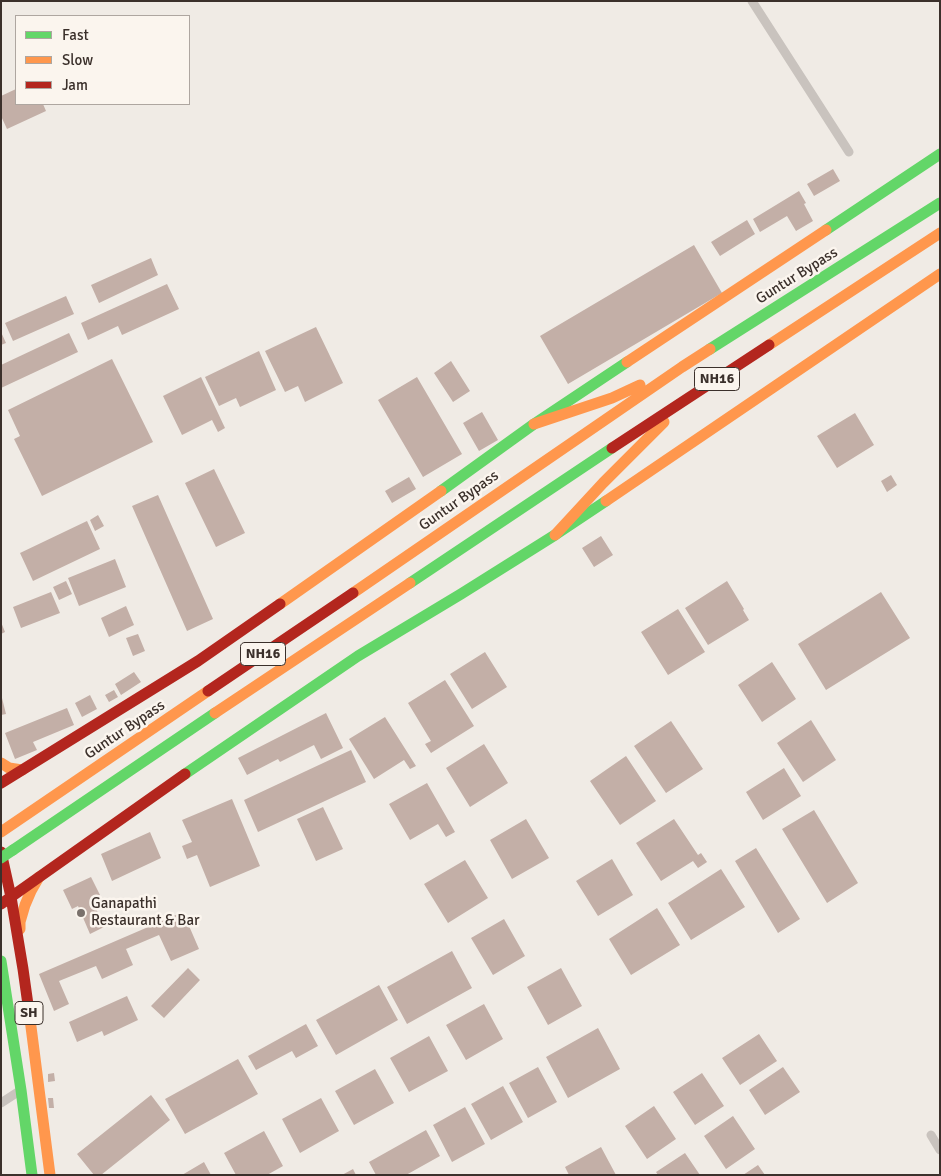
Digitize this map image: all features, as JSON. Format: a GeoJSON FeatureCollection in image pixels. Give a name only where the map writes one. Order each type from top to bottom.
{"type":"FeatureCollection","features":[{"type":"Feature","properties":{"kind":"main road"},"geometry":{"type":"LineString","coordinates":[[1,783],[198,661],[484,462],[534,424],[940,154]]}},
{"type":"Feature","properties":{"kind":"main road","name":"Guntur Bypass"},"geometry":{"type":"LineString","coordinates":[[1,832],[682,366],[940,203]]}},
{"type":"Feature","properties":{"kind":"main road","name":"NH16"},"geometry":{"type":"LineString","coordinates":[[1,858],[343,626],[940,233]]}},
{"type":"Feature","properties":{"kind":"main road"},"geometry":{"type":"LineString","coordinates":[[6,900],[210,756],[358,656],[555,535],[940,274]]}},
{"type":"Feature","properties":{"kind":"main road"},"geometry":{"type":"LineString","coordinates":[[534,424],[612,398],[682,366]]}},
{"type":"Feature","properties":{"kind":"main road"},"geometry":{"type":"LineString","coordinates":[[555,535],[603,483],[686,399]]}},
{"type":"Feature","properties":{"kind":"main road"},"geometry":{"type":"LineString","coordinates":[[1,763],[9,768],[22,770]]}},
{"type":"Feature","properties":{"kind":"main road","name":"SH"},"geometry":{"type":"LineString","coordinates":[[1,852],[6,900],[19,941],[50,1175]]}},
{"type":"Feature","properties":{"kind":"main road"},"geometry":{"type":"LineString","coordinates":[[19,941],[20,922],[25,905],[40,877]]}},
{"type":"Feature","properties":{"kind":"main road"},"geometry":{"type":"LineString","coordinates":[[1,961],[32,1175]]}},
{"type":"Feature","properties":{"kind":"street"},"geometry":{"type":"LineString","coordinates":[[752,1],[849,152]]}},
{"type":"Feature","properties":{"kind":"street"},"geometry":{"type":"LineString","coordinates":[[1,1103],[21,1090]]}},
{"type":"Feature","properties":{"kind":"street"},"geometry":{"type":"LineString","coordinates":[[931,1135],[940,1150]]}},
{"type":"Feature","properties":{"kind":"building"},"geometry":{"type":"Polygon","coordinates":[[[15,89],[15,105],[43,105],[46,111],[7,129],[1,116],[1,96],[15,89]]]}},
{"type":"Feature","properties":{"kind":"building"},"geometry":{"type":"Polygon","coordinates":[[[833,169],[840,181],[814,196],[807,184],[833,169]]]}},
{"type":"Feature","properties":{"kind":"building"},"geometry":{"type":"Polygon","coordinates":[[[799,191],[813,221],[796,231],[787,216],[760,232],[753,219],[799,191]]]}},
{"type":"Feature","properties":{"kind":"building"},"geometry":{"type":"Polygon","coordinates":[[[747,220],[755,234],[720,256],[711,242],[747,220]]]}},
{"type":"Feature","properties":{"kind":"building"},"geometry":{"type":"Polygon","coordinates":[[[694,245],[722,293],[568,384],[540,336],[694,245]]]}},
{"type":"Feature","properties":{"kind":"building"},"geometry":{"type":"Polygon","coordinates":[[[151,258],[158,275],[99,303],[91,285],[151,258]]]}},
{"type":"Feature","properties":{"kind":"building"},"geometry":{"type":"Polygon","coordinates":[[[167,284],[179,309],[122,335],[118,326],[88,340],[81,323],[167,284]]]}},
{"type":"Feature","properties":{"kind":"building"},"geometry":{"type":"Polygon","coordinates":[[[66,296],[74,314],[13,341],[5,323],[66,296]]]}},
{"type":"Feature","properties":{"kind":"building"},"geometry":{"type":"Polygon","coordinates":[[[316,327],[343,383],[305,402],[298,386],[285,392],[265,351],[316,327]]]}},
{"type":"Feature","properties":{"kind":"building"},"geometry":{"type":"Polygon","coordinates":[[[1,332],[6,343],[1,345],[1,332]]]}},
{"type":"Feature","properties":{"kind":"building"},"geometry":{"type":"Polygon","coordinates":[[[69,333],[78,352],[1,388],[1,365],[69,333]]]}},
{"type":"Feature","properties":{"kind":"building"},"geometry":{"type":"Polygon","coordinates":[[[259,351],[276,390],[240,407],[236,398],[219,406],[205,377],[259,351]]]}},
{"type":"Feature","properties":{"kind":"building"},"geometry":{"type":"Polygon","coordinates":[[[112,359],[153,442],[42,496],[14,439],[20,436],[8,410],[112,359]]]}},
{"type":"Feature","properties":{"kind":"building"},"geometry":{"type":"Polygon","coordinates":[[[451,361],[470,391],[453,402],[434,373],[451,361]]]}},
{"type":"Feature","properties":{"kind":"building"},"geometry":{"type":"Polygon","coordinates":[[[201,377],[225,428],[218,432],[212,420],[182,435],[163,396],[201,377]]]}},
{"type":"Feature","properties":{"kind":"building"},"geometry":{"type":"Polygon","coordinates":[[[417,377],[462,454],[423,477],[378,400],[417,377]]]}},
{"type":"Feature","properties":{"kind":"building"},"geometry":{"type":"Polygon","coordinates":[[[482,412],[498,440],[479,451],[463,423],[482,412]]]}},
{"type":"Feature","properties":{"kind":"building"},"geometry":{"type":"Polygon","coordinates":[[[855,413],[874,445],[837,468],[817,436],[855,413]]]}},
{"type":"Feature","properties":{"kind":"building"},"geometry":{"type":"Polygon","coordinates":[[[214,469],[245,533],[216,547],[185,483],[214,469]]]}},
{"type":"Feature","properties":{"kind":"building"},"geometry":{"type":"Polygon","coordinates":[[[891,475],[897,485],[887,492],[881,481],[891,475]]]}},
{"type":"Feature","properties":{"kind":"building"},"geometry":{"type":"Polygon","coordinates":[[[409,477],[416,489],[392,503],[385,491],[409,477]]]}},
{"type":"Feature","properties":{"kind":"building"},"geometry":{"type":"Polygon","coordinates":[[[158,495],[213,619],[187,631],[132,506],[158,495]]]}},
{"type":"Feature","properties":{"kind":"building"},"geometry":{"type":"Polygon","coordinates":[[[98,515],[104,526],[95,531],[90,520],[98,515]]]}},
{"type":"Feature","properties":{"kind":"building"},"geometry":{"type":"Polygon","coordinates":[[[87,521],[100,549],[33,581],[20,553],[87,521]]]}},
{"type":"Feature","properties":{"kind":"building"},"geometry":{"type":"Polygon","coordinates":[[[601,536],[613,555],[594,567],[582,548],[601,536]]]}},
{"type":"Feature","properties":{"kind":"building"},"geometry":{"type":"Polygon","coordinates":[[[115,559],[126,587],[79,606],[68,578],[115,559]]]}},
{"type":"Feature","properties":{"kind":"building"},"geometry":{"type":"Polygon","coordinates":[[[66,581],[72,594],[59,600],[53,587],[66,581]]]}},
{"type":"Feature","properties":{"kind":"building"},"geometry":{"type":"Polygon","coordinates":[[[727,581],[749,620],[708,645],[685,608],[727,581]]]}},
{"type":"Feature","properties":{"kind":"building"},"geometry":{"type":"Polygon","coordinates":[[[51,592],[60,613],[21,628],[13,607],[51,592]]]}},
{"type":"Feature","properties":{"kind":"building"},"geometry":{"type":"Polygon","coordinates":[[[881,592],[910,638],[826,690],[798,644],[881,592]]]}},
{"type":"Feature","properties":{"kind":"building"},"geometry":{"type":"Polygon","coordinates":[[[126,606],[134,625],[109,637],[101,618],[126,606]]]}},
{"type":"Feature","properties":{"kind":"building"},"geometry":{"type":"Polygon","coordinates":[[[678,609],[705,652],[668,675],[641,632],[678,609]]]}},
{"type":"Feature","properties":{"kind":"building"},"geometry":{"type":"Polygon","coordinates":[[[1,622],[5,632],[1,634],[1,622]]]}},
{"type":"Feature","properties":{"kind":"building"},"geometry":{"type":"Polygon","coordinates":[[[138,634],[145,651],[133,656],[126,638],[138,634]]]}},
{"type":"Feature","properties":{"kind":"building"},"geometry":{"type":"Polygon","coordinates":[[[485,652],[507,687],[472,709],[450,674],[485,652]]]}},
{"type":"Feature","properties":{"kind":"building"},"geometry":{"type":"Polygon","coordinates":[[[772,662],[796,699],[762,722],[738,685],[772,662]]]}},
{"type":"Feature","properties":{"kind":"building"},"geometry":{"type":"Polygon","coordinates":[[[134,672],[141,682],[121,695],[115,684],[134,672]]]}},
{"type":"Feature","properties":{"kind":"building"},"geometry":{"type":"Polygon","coordinates":[[[445,680],[474,726],[431,753],[425,744],[431,741],[408,703],[445,680]]]}},
{"type":"Feature","properties":{"kind":"building"},"geometry":{"type":"Polygon","coordinates":[[[114,690],[118,697],[109,702],[105,695],[114,690]]]}},
{"type":"Feature","properties":{"kind":"building"},"geometry":{"type":"Polygon","coordinates":[[[1,694],[6,714],[1,715],[1,694]]]}},
{"type":"Feature","properties":{"kind":"building"},"geometry":{"type":"Polygon","coordinates":[[[90,695],[97,709],[82,717],[75,703],[90,695]]]}},
{"type":"Feature","properties":{"kind":"building"},"geometry":{"type":"Polygon","coordinates":[[[67,708],[74,725],[33,742],[37,750],[15,759],[5,733],[67,708]]]}},
{"type":"Feature","properties":{"kind":"building"},"geometry":{"type":"Polygon","coordinates":[[[326,713],[343,748],[321,759],[314,745],[280,762],[278,759],[247,775],[238,758],[326,713]]]}},
{"type":"Feature","properties":{"kind":"building"},"geometry":{"type":"Polygon","coordinates":[[[385,717],[416,766],[410,769],[404,760],[374,779],[349,739],[385,717]]]}},
{"type":"Feature","properties":{"kind":"building"},"geometry":{"type":"Polygon","coordinates":[[[811,720],[836,760],[803,782],[777,743],[811,720]]]}},
{"type":"Feature","properties":{"kind":"building"},"geometry":{"type":"Polygon","coordinates":[[[671,721],[703,769],[666,793],[634,746],[671,721]]]}},
{"type":"Feature","properties":{"kind":"building"},"geometry":{"type":"Polygon","coordinates":[[[484,744],[508,783],[470,807],[446,768],[484,744]]]}},
{"type":"Feature","properties":{"kind":"building"},"geometry":{"type":"Polygon","coordinates":[[[351,750],[366,782],[258,832],[244,800],[351,750]]]}},
{"type":"Feature","properties":{"kind":"building"},"geometry":{"type":"Polygon","coordinates":[[[626,756],[656,801],[620,825],[590,781],[626,756]]]}},
{"type":"Feature","properties":{"kind":"building"},"geometry":{"type":"Polygon","coordinates":[[[784,768],[801,796],[763,820],[746,792],[784,768]]]}},
{"type":"Feature","properties":{"kind":"building"},"geometry":{"type":"Polygon","coordinates":[[[427,783],[455,832],[446,837],[438,824],[410,840],[389,804],[427,783]]]}},
{"type":"Feature","properties":{"kind":"building"},"geometry":{"type":"Polygon","coordinates":[[[232,799],[260,866],[210,887],[197,855],[187,859],[182,846],[192,842],[182,820],[232,799]]]}},
{"type":"Feature","properties":{"kind":"building"},"geometry":{"type":"Polygon","coordinates":[[[323,807],[343,849],[316,861],[297,819],[323,807]]]}},
{"type":"Feature","properties":{"kind":"building"},"geometry":{"type":"Polygon","coordinates":[[[814,810],[858,883],[827,903],[782,829],[814,810]]]}},
{"type":"Feature","properties":{"kind":"building"},"geometry":{"type":"Polygon","coordinates":[[[526,819],[549,858],[512,879],[490,840],[526,819]]]}},
{"type":"Feature","properties":{"kind":"building"},"geometry":{"type":"Polygon","coordinates":[[[674,819],[698,855],[701,853],[707,862],[698,868],[693,861],[661,881],[636,843],[674,819]]]}},
{"type":"Feature","properties":{"kind":"building"},"geometry":{"type":"Polygon","coordinates":[[[150,832],[161,858],[112,881],[101,854],[150,832]]]}},
{"type":"Feature","properties":{"kind":"building"},"geometry":{"type":"Polygon","coordinates":[[[756,848],[800,919],[778,933],[735,861],[756,848]]]}},
{"type":"Feature","properties":{"kind":"building"},"geometry":{"type":"Polygon","coordinates":[[[612,859],[633,895],[598,916],[576,881],[612,859]]]}},
{"type":"Feature","properties":{"kind":"building"},"geometry":{"type":"Polygon","coordinates":[[[465,860],[488,898],[448,923],[424,884],[465,860]]]}},
{"type":"Feature","properties":{"kind":"building"},"geometry":{"type":"Polygon","coordinates":[[[721,869],[745,907],[691,940],[668,903],[721,869]]]}},
{"type":"Feature","properties":{"kind":"building"},"geometry":{"type":"Polygon","coordinates":[[[91,877],[100,895],[92,899],[104,927],[90,934],[78,906],[72,909],[63,890],[91,877]]]}},
{"type":"Feature","properties":{"kind":"building"},"geometry":{"type":"Polygon","coordinates":[[[657,908],[680,945],[631,975],[609,939],[657,908]]]}},
{"type":"Feature","properties":{"kind":"building"},"geometry":{"type":"Polygon","coordinates":[[[183,912],[199,949],[171,961],[159,935],[126,949],[133,965],[102,979],[96,966],[59,981],[69,1004],[54,1011],[39,974],[183,912]]]}},
{"type":"Feature","properties":{"kind":"building"},"geometry":{"type":"Polygon","coordinates":[[[504,919],[525,956],[493,975],[471,938],[504,919]]]}},
{"type":"Feature","properties":{"kind":"building"},"geometry":{"type":"Polygon","coordinates":[[[452,951],[472,988],[407,1024],[387,987],[452,951]]]}},
{"type":"Feature","properties":{"kind":"building"},"geometry":{"type":"Polygon","coordinates":[[[188,968],[200,980],[164,1018],[151,1006],[188,968]]]}},
{"type":"Feature","properties":{"kind":"building"},"geometry":{"type":"Polygon","coordinates":[[[561,968],[582,1006],[548,1025],[527,987],[561,968]]]}},
{"type":"Feature","properties":{"kind":"building"},"geometry":{"type":"Polygon","coordinates":[[[379,985],[398,1020],[336,1055],[316,1020],[379,985]]]}},
{"type":"Feature","properties":{"kind":"building"},"geometry":{"type":"Polygon","coordinates":[[[127,996],[138,1020],[104,1036],[102,1031],[77,1042],[69,1022],[127,996]]]}},
{"type":"Feature","properties":{"kind":"building"},"geometry":{"type":"Polygon","coordinates":[[[484,1004],[503,1039],[466,1060],[446,1025],[484,1004]]]}},
{"type":"Feature","properties":{"kind":"building"},"geometry":{"type":"Polygon","coordinates":[[[306,1024],[318,1046],[296,1058],[292,1051],[256,1070],[248,1056],[306,1024]]]}},
{"type":"Feature","properties":{"kind":"building"},"geometry":{"type":"Polygon","coordinates":[[[598,1028],[620,1069],[568,1098],[546,1057],[598,1028]]]}},
{"type":"Feature","properties":{"kind":"building"},"geometry":{"type":"Polygon","coordinates":[[[759,1034],[777,1061],[740,1085],[722,1058],[759,1034]]]}},
{"type":"Feature","properties":{"kind":"building"},"geometry":{"type":"Polygon","coordinates":[[[429,1036],[448,1071],[409,1092],[390,1058],[429,1036]]]}},
{"type":"Feature","properties":{"kind":"building"},"geometry":{"type":"Polygon","coordinates":[[[238,1059],[258,1094],[185,1134],[165,1099],[238,1059]]]}},
{"type":"Feature","properties":{"kind":"building"},"geometry":{"type":"Polygon","coordinates":[[[538,1067],[557,1102],[528,1118],[509,1083],[538,1067]]]}},
{"type":"Feature","properties":{"kind":"building"},"geometry":{"type":"Polygon","coordinates":[[[783,1067],[800,1092],[765,1115],[749,1090],[783,1067]]]}},
{"type":"Feature","properties":{"kind":"building"},"geometry":{"type":"Polygon","coordinates":[[[375,1069],[394,1103],[354,1125],[335,1091],[375,1069]]]}},
{"type":"Feature","properties":{"kind":"building"},"geometry":{"type":"Polygon","coordinates":[[[54,1073],[55,1081],[48,1082],[48,1074],[54,1073]]]}},
{"type":"Feature","properties":{"kind":"building"},"geometry":{"type":"Polygon","coordinates":[[[702,1073],[724,1106],[695,1125],[673,1092],[702,1073]]]}},
{"type":"Feature","properties":{"kind":"building"},"geometry":{"type":"Polygon","coordinates":[[[503,1086],[523,1122],[491,1140],[471,1104],[503,1086]]]}},
{"type":"Feature","properties":{"kind":"building"},"geometry":{"type":"Polygon","coordinates":[[[151,1095],[170,1120],[101,1175],[94,1175],[77,1154],[151,1095]]]}},
{"type":"Feature","properties":{"kind":"building"},"geometry":{"type":"Polygon","coordinates":[[[48,1098],[53,1098],[54,1108],[49,1108],[48,1098]]]}},
{"type":"Feature","properties":{"kind":"building"},"geometry":{"type":"Polygon","coordinates":[[[321,1098],[339,1131],[300,1153],[282,1119],[321,1098]]]}},
{"type":"Feature","properties":{"kind":"building"},"geometry":{"type":"Polygon","coordinates":[[[654,1106],[676,1139],[647,1159],[625,1126],[654,1106]]]}},
{"type":"Feature","properties":{"kind":"building"},"geometry":{"type":"Polygon","coordinates":[[[465,1107],[485,1144],[452,1162],[433,1125],[465,1107]]]}},
{"type":"Feature","properties":{"kind":"building"},"geometry":{"type":"Polygon","coordinates":[[[733,1116],[755,1149],[726,1169],[704,1136],[733,1116]]]}},
{"type":"Feature","properties":{"kind":"building"},"geometry":{"type":"Polygon","coordinates":[[[426,1130],[440,1156],[406,1175],[376,1175],[369,1162],[426,1130]]]}},
{"type":"Feature","properties":{"kind":"building"},"geometry":{"type":"Polygon","coordinates":[[[264,1131],[283,1166],[267,1175],[236,1175],[224,1153],[264,1131]]]}},
{"type":"Feature","properties":{"kind":"building"},"geometry":{"type":"Polygon","coordinates":[[[601,1147],[616,1175],[569,1175],[565,1167],[601,1147]]]}},
{"type":"Feature","properties":{"kind":"building"},"geometry":{"type":"Polygon","coordinates":[[[685,1153],[700,1175],[658,1175],[656,1172],[685,1153]]]}},
{"type":"Feature","properties":{"kind":"building"},"geometry":{"type":"Polygon","coordinates":[[[204,1162],[211,1175],[182,1175],[204,1162]]]}},
{"type":"Feature","properties":{"kind":"building"},"geometry":{"type":"Polygon","coordinates":[[[758,1165],[765,1175],[743,1175],[758,1165]]]}},
{"type":"Feature","properties":{"kind":"building"},"geometry":{"type":"Polygon","coordinates":[[[353,1169],[356,1175],[342,1175],[353,1169]]]}},
{"type":"Feature","properties":{"kind":"traffic: fast"},"geometry":{"type":"LineString","coordinates":[[826,230],[940,154]]}},
{"type":"Feature","properties":{"kind":"traffic: fast"},"geometry":{"type":"LineString","coordinates":[[710,349],[940,203]]}},
{"type":"Feature","properties":{"kind":"traffic: fast"},"geometry":{"type":"LineString","coordinates":[[441,491],[534,424],[627,362]]}},
{"type":"Feature","properties":{"kind":"traffic: fast"},"geometry":{"type":"LineString","coordinates":[[410,583],[612,448]]}},
{"type":"Feature","properties":{"kind":"traffic: fast"},"geometry":{"type":"LineString","coordinates":[[185,774],[358,656],[461,594],[606,501]]}},
{"type":"Feature","properties":{"kind":"traffic: fast"},"geometry":{"type":"LineString","coordinates":[[13,850],[215,713]]}},
{"type":"Feature","properties":{"kind":"traffic: fast"},"geometry":{"type":"LineString","coordinates":[[1,858],[13,850]]}},
{"type":"Feature","properties":{"kind":"traffic: fast"},"geometry":{"type":"LineString","coordinates":[[1,961],[32,1175]]}},
{"type":"Feature","properties":{"kind":"traffic: slow"},"geometry":{"type":"LineString","coordinates":[[627,362],[826,230]]}},
{"type":"Feature","properties":{"kind":"traffic: slow"},"geometry":{"type":"LineString","coordinates":[[769,345],[940,233]]}},
{"type":"Feature","properties":{"kind":"traffic: slow"},"geometry":{"type":"LineString","coordinates":[[606,501],[940,274]]}},
{"type":"Feature","properties":{"kind":"traffic: slow"},"geometry":{"type":"LineString","coordinates":[[353,593],[710,349]]}},
{"type":"Feature","properties":{"kind":"traffic: slow"},"geometry":{"type":"LineString","coordinates":[[534,424],[612,398],[640,385]]}},
{"type":"Feature","properties":{"kind":"traffic: slow"},"geometry":{"type":"LineString","coordinates":[[555,535],[603,483],[664,422]]}},
{"type":"Feature","properties":{"kind":"traffic: slow"},"geometry":{"type":"LineString","coordinates":[[280,604],[441,491]]}},
{"type":"Feature","properties":{"kind":"traffic: slow"},"geometry":{"type":"LineString","coordinates":[[215,713],[410,583]]}},
{"type":"Feature","properties":{"kind":"traffic: slow"},"geometry":{"type":"LineString","coordinates":[[1,832],[208,691]]}},
{"type":"Feature","properties":{"kind":"traffic: slow"},"geometry":{"type":"LineString","coordinates":[[1,763],[9,768],[22,770]]}},
{"type":"Feature","properties":{"kind":"traffic: slow"},"geometry":{"type":"LineString","coordinates":[[20,929],[25,905],[39,877]]}},
{"type":"Feature","properties":{"kind":"traffic: slow"},"geometry":{"type":"LineString","coordinates":[[30,1019],[50,1175]]}},
{"type":"Feature","properties":{"kind":"traffic: jam"},"geometry":{"type":"LineString","coordinates":[[612,448],[769,345]]}},
{"type":"Feature","properties":{"kind":"traffic: jam"},"geometry":{"type":"LineString","coordinates":[[208,691],[353,593]]}},
{"type":"Feature","properties":{"kind":"traffic: jam"},"geometry":{"type":"LineString","coordinates":[[1,783],[198,661],[280,604]]}},
{"type":"Feature","properties":{"kind":"traffic: jam"},"geometry":{"type":"LineString","coordinates":[[1,904],[185,774]]}},
{"type":"Feature","properties":{"kind":"traffic: jam"},"geometry":{"type":"LineString","coordinates":[[1,852],[11,897],[30,1019]]}},
{"type":"Feature","properties":{"kind":"place","name":"Ganapathi Restaurant & Bar"},"geometry":{"type":"Point","coordinates":[81,913]}}]}
